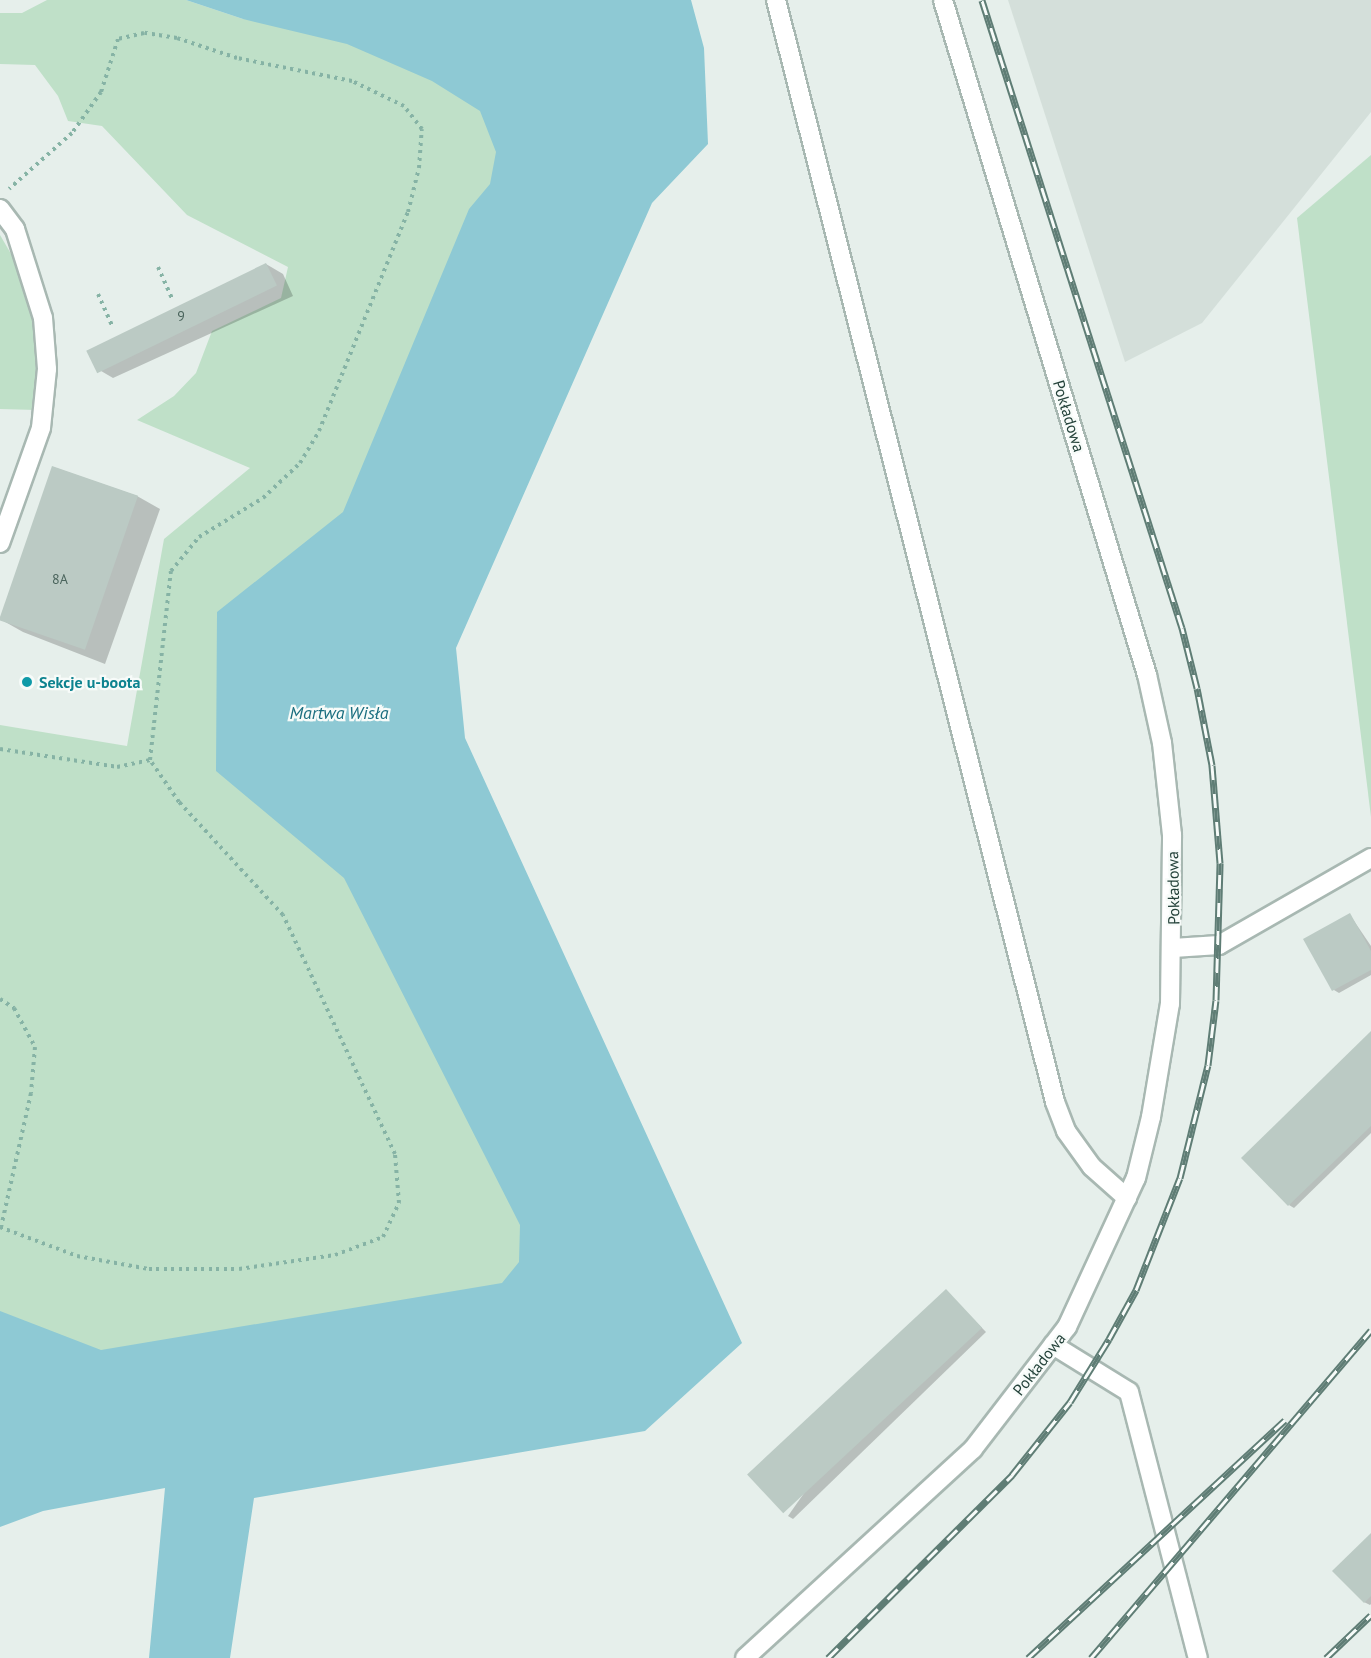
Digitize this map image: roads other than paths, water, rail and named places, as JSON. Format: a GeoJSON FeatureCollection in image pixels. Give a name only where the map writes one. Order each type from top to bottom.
{"type":"FeatureCollection","features":[{"type":"Feature","properties":{"kind":"street"},"geometry":{"type":"LineString","coordinates":[[777,0],[1055,1102],[1066,1131],[1092,1167],[1127,1198]]}},
{"type":"Feature","properties":{"kind":"street","name":"Pokładowa"},"geometry":{"type":"LineString","coordinates":[[745,1658],[973,1449],[1067,1327],[1136,1178],[1151,1117],[1170,1004],[1173,948],[1172,835],[1162,743],[1147,675],[943,0]]}},
{"type":"Feature","properties":{"kind":"street"},"geometry":{"type":"LineString","coordinates":[[0,209],[15,229],[43,318],[47,369],[41,428],[0,543]]}},
{"type":"Feature","properties":{"kind":"street"},"geometry":{"type":"LineString","coordinates":[[1173,948],[1219,945],[1371,858]]}},
{"type":"Feature","properties":{"kind":"street"},"geometry":{"type":"LineString","coordinates":[[1053,1345],[1129,1392],[1198,1658]]}},
{"type":"Feature","properties":{"kind":"water","name":"Martwa Wisła"},"geometry":{"type":"Polygon","coordinates":[[[186,0],[691,0],[704,48],[708,144],[652,203],[456,648],[465,738],[742,1343],[645,1431],[254,1498],[230,1658],[149,1658],[165,1488],[43,1511],[0,1527],[0,1311],[101,1350],[502,1283],[519,1262],[520,1225],[344,878],[216,771],[217,612],[343,512],[469,209],[490,184],[496,152],[480,111],[432,81],[347,44],[243,19],[186,0]]]}},
{"type":"Feature","properties":{"kind":"railway"},"geometry":{"type":"LineString","coordinates":[[828,1658],[1012,1475],[1070,1402],[1109,1339],[1136,1290],[1180,1178],[1208,1065],[1216,1000],[1220,863],[1212,765],[1197,688],[1182,628],[982,0]]}},
{"type":"Feature","properties":{"kind":"railway"},"geometry":{"type":"LineString","coordinates":[[1091,1658],[1371,1330]]}},
{"type":"Feature","properties":{"kind":"railway"},"geometry":{"type":"LineString","coordinates":[[1028,1658],[1285,1420]]}},
{"type":"Feature","properties":{"kind":"railway"},"geometry":{"type":"LineString","coordinates":[[1326,1658],[1371,1615]]}},
{"type":"Feature","properties":{"kind":"place","name":"Sekcje u-boota"},"geometry":{"type":"Point","coordinates":[27,682]}}]}
